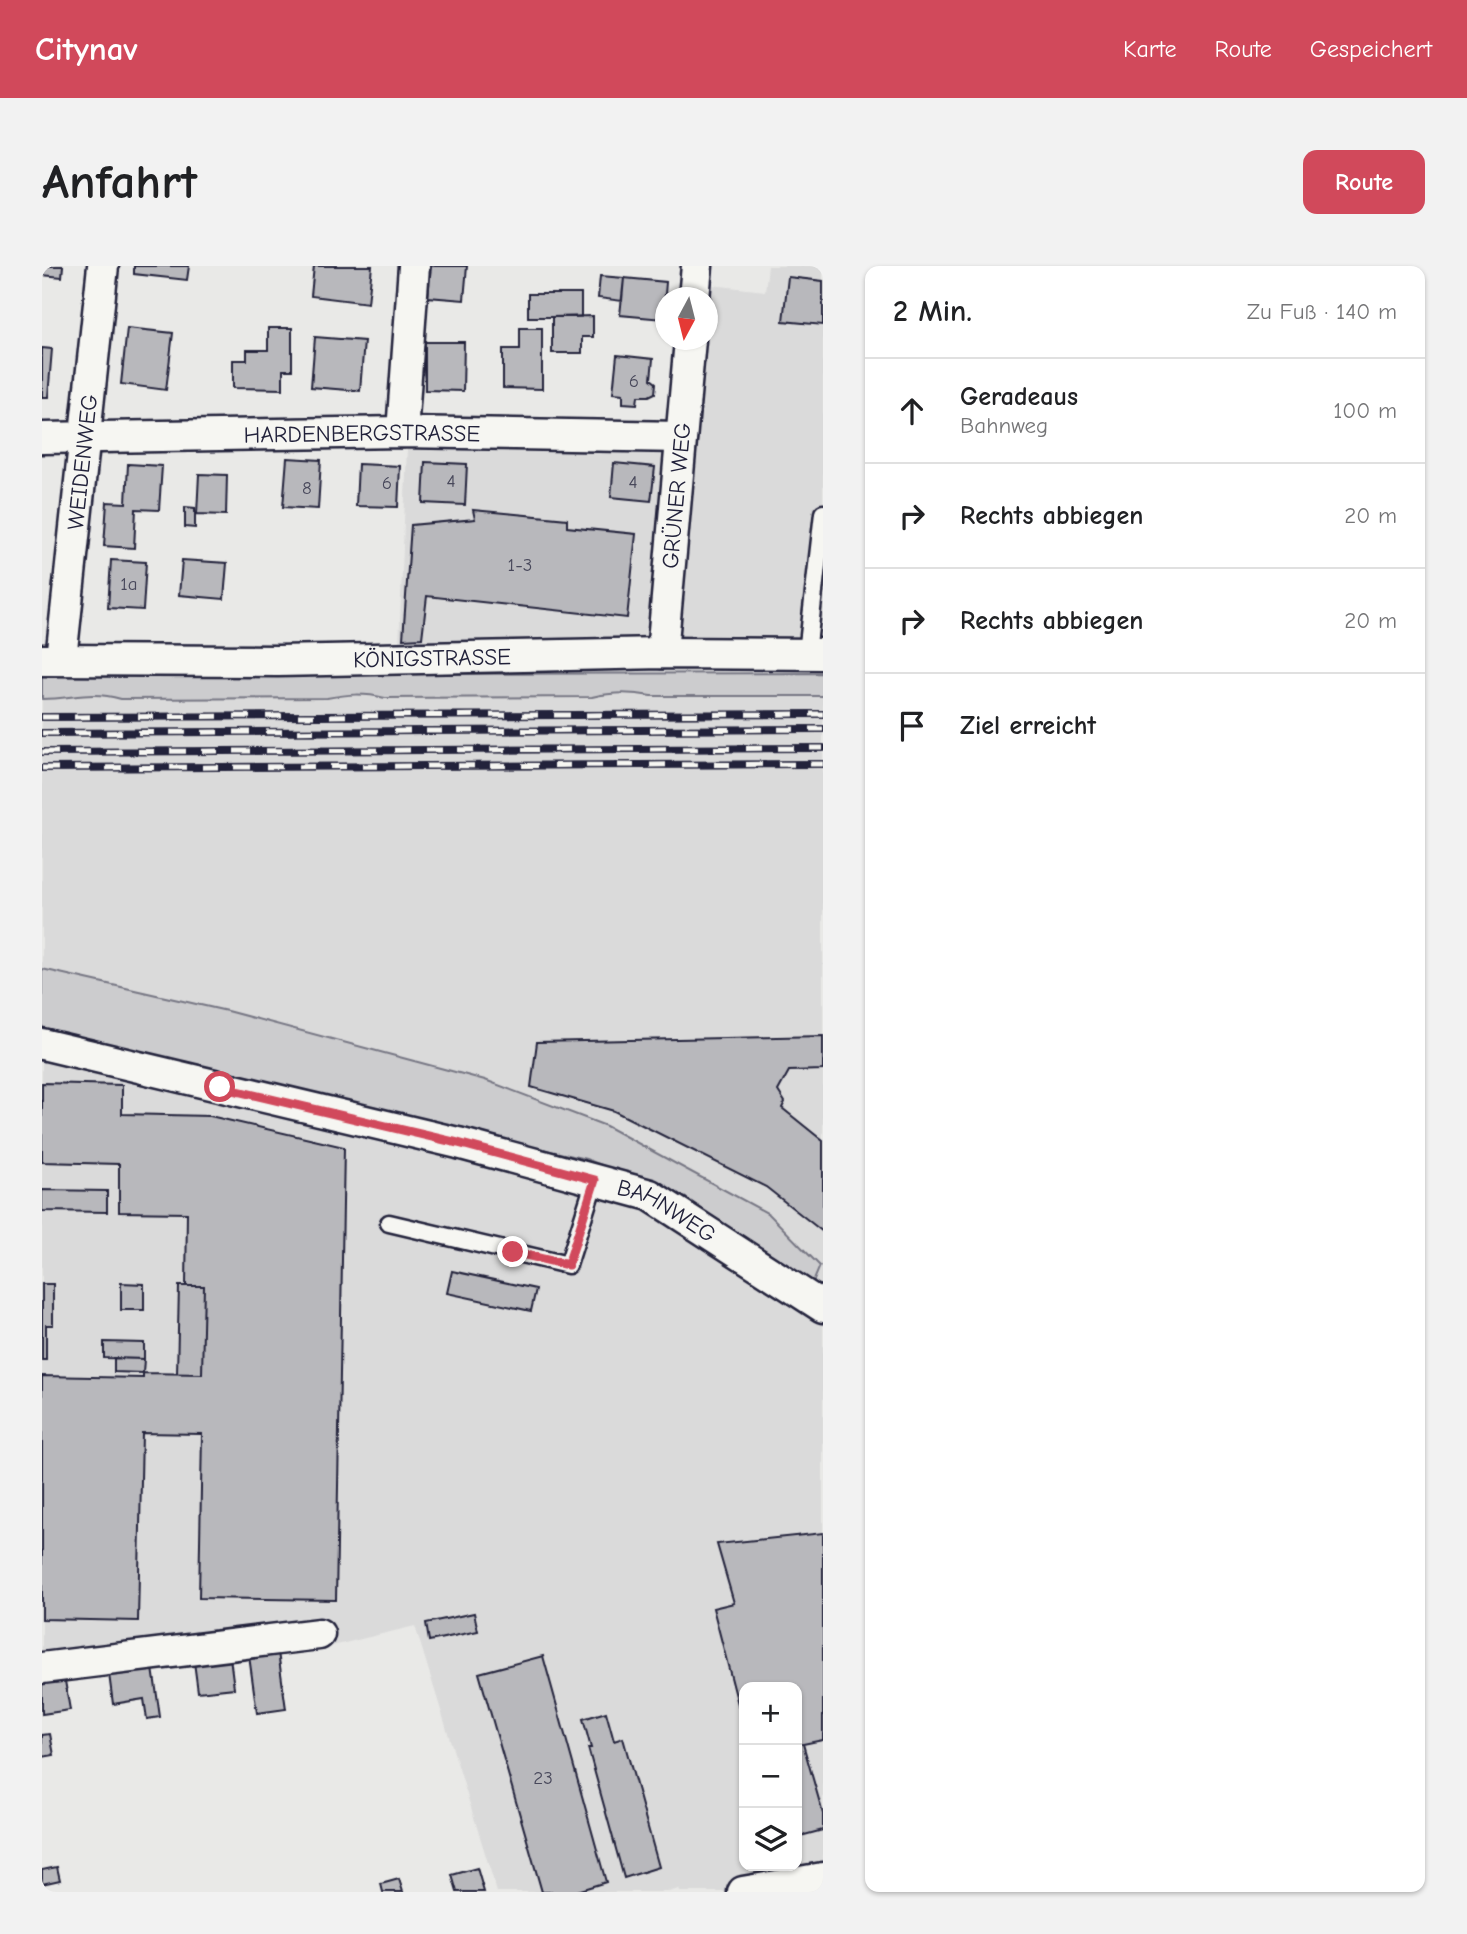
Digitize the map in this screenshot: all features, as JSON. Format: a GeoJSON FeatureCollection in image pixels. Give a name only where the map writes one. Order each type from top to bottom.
{"type":"FeatureCollection","features":[{"type":"Feature","properties":{"kind":"street","name":"WEIDENWEG"},"geometry":{"type":"LineString","coordinates":[[52,659],[83,437],[103,266]]}},
{"type":"Feature","properties":{"kind":"street"},"geometry":{"type":"LineString","coordinates":[[402,432],[414,266]]}},
{"type":"Feature","properties":{"kind":"street"},"geometry":{"type":"LineString","coordinates":[[695,287],[697,266]]}},
{"type":"Feature","properties":{"kind":"street","name":"GRÜNER WEG"},"geometry":{"type":"LineString","coordinates":[[662,653],[689,350]]}},
{"type":"Feature","properties":{"kind":"street","name":"HARDENBERGSTRASSE"},"geometry":{"type":"LineString","coordinates":[[42,438],[402,432],[681,437]]}},
{"type":"Feature","properties":{"kind":"street","name":"KÖNIGSTRASSE"},"geometry":{"type":"LineString","coordinates":[[52,659],[278,661],[662,653],[815,654]]}},
{"type":"Feature","properties":{"kind":"street","name":"BAHNWEG"},"geometry":{"type":"LineString","coordinates":[[42,1044],[458,1143],[650,1195],[823,1307]]}},
{"type":"Feature","properties":{"kind":"street"},"geometry":{"type":"LineString","coordinates":[[42,1668],[319,1634]]}},
{"type":"Feature","properties":{"kind":"street"},"geometry":{"type":"LineString","coordinates":[[743,1892],[823,1878]]}},
{"type":"Feature","properties":{"kind":"lane"},"geometry":{"type":"LineString","coordinates":[[815,654],[823,513]]}},
{"type":"Feature","properties":{"kind":"lane"},"geometry":{"type":"LineString","coordinates":[[389,1223],[568,1265],[595,1180]]}},
{"type":"Feature","properties":{"kind":"shaded area"},"geometry":{"type":"Polygon","coordinates":[[[768,266],[823,266],[823,673],[398,673],[407,448],[675,446],[686,350],[718,350],[718,287],[697,287],[693,283],[765,291],[768,266]]]}},
{"type":"Feature","properties":{"kind":"shaded area"},"geometry":{"type":"Polygon","coordinates":[[[823,673],[823,696],[651,696],[622,693],[592,697],[385,698],[356,695],[327,698],[121,699],[90,695],[42,699],[42,675],[823,673]]]}},
{"type":"Feature","properties":{"kind":"shaded area"},"geometry":{"type":"Polygon","coordinates":[[[632,692],[651,696],[823,696],[823,1892],[680,1892],[679,1889],[668,1892],[497,1892],[415,1626],[328,1647],[328,1624],[42,1655],[42,1036],[586,1159],[686,1198],[810,1290],[820,1266],[769,1214],[606,1126],[485,1080],[227,1011],[42,969],[42,699],[62,699],[82,694],[102,694],[121,699],[327,698],[367,693],[385,698],[592,697],[632,692]]]}},
{"type":"Feature","properties":{"kind":"shaded area"},"geometry":{"type":"Polygon","coordinates":[[[42,969],[227,1011],[485,1080],[606,1126],[769,1214],[820,1266],[810,1290],[686,1198],[586,1159],[42,1036],[42,969]]]}},
{"type":"Feature","properties":{"kind":"building"},"geometry":{"type":"Polygon","coordinates":[[[42,266],[63,266],[62,277],[42,275],[42,266]]]}},
{"type":"Feature","properties":{"kind":"building"},"geometry":{"type":"Polygon","coordinates":[[[134,266],[189,266],[187,280],[134,274],[134,266]]]}},
{"type":"Feature","properties":{"kind":"building"},"geometry":{"type":"Polygon","coordinates":[[[314,266],[372,266],[368,303],[311,296],[314,266]]]}},
{"type":"Feature","properties":{"kind":"building"},"geometry":{"type":"Polygon","coordinates":[[[431,266],[467,266],[464,300],[428,297],[431,266]]]}},
{"type":"Feature","properties":{"kind":"building"},"geometry":{"type":"Polygon","coordinates":[[[600,276],[624,278],[622,301],[598,298],[600,276]]]}},
{"type":"Feature","properties":{"kind":"building"},"geometry":{"type":"Polygon","coordinates":[[[788,277],[823,281],[823,325],[783,321],[788,277]]]}},
{"type":"Feature","properties":{"kind":"building"},"geometry":{"type":"Polygon","coordinates":[[[624,278],[666,282],[666,287],[655,287],[655,318],[620,315],[624,278]]]}},
{"type":"Feature","properties":{"kind":"building"},"geometry":{"type":"Polygon","coordinates":[[[528,294],[581,294],[581,317],[528,317],[528,294]]]}},
{"type":"Feature","properties":{"kind":"building"},"geometry":{"type":"Polygon","coordinates":[[[593,316],[593,337],[582,337],[582,353],[552,353],[552,317],[593,316]]]}},
{"type":"Feature","properties":{"kind":"building"},"geometry":{"type":"Polygon","coordinates":[[[127,328],[173,333],[166,390],[121,384],[127,328]]]}},
{"type":"Feature","properties":{"kind":"building"},"geometry":{"type":"Polygon","coordinates":[[[268,328],[292,328],[292,370],[283,370],[283,389],[233,388],[233,360],[247,360],[247,350],[268,350],[268,328]]]}},
{"type":"Feature","properties":{"kind":"building"},"geometry":{"type":"Polygon","coordinates":[[[520,328],[542,328],[542,389],[503,388],[503,349],[520,349],[520,328]]]}},
{"type":"Feature","properties":{"kind":"building"},"geometry":{"type":"Polygon","coordinates":[[[315,337],[364,341],[360,391],[311,387],[315,337]]]}},
{"type":"Feature","properties":{"kind":"building"},"geometry":{"type":"Polygon","coordinates":[[[425,342],[464,342],[463,391],[425,390],[425,342]]]}},
{"type":"Feature","properties":{"kind":"building"},"geometry":{"type":"Polygon","coordinates":[[[42,348],[52,349],[48,397],[42,397],[42,348]]]}},
{"type":"Feature","properties":{"kind":"building"},"geometry":{"type":"Polygon","coordinates":[[[617,355],[653,359],[651,379],[656,383],[655,393],[638,396],[637,404],[623,403],[623,394],[613,393],[617,355]]]}},
{"type":"Feature","properties":{"kind":"building"},"geometry":{"type":"Polygon","coordinates":[[[287,458],[321,460],[318,509],[283,507],[287,458]]]}},
{"type":"Feature","properties":{"kind":"building"},"geometry":{"type":"Polygon","coordinates":[[[425,462],[467,464],[465,505],[423,503],[425,462]]]}},
{"type":"Feature","properties":{"kind":"building"},"geometry":{"type":"Polygon","coordinates":[[[614,463],[655,467],[651,501],[611,497],[614,463]]]}},
{"type":"Feature","properties":{"kind":"building"},"geometry":{"type":"Polygon","coordinates":[[[128,464],[162,466],[159,510],[136,509],[134,548],[104,546],[107,502],[126,503],[128,464]]]}},
{"type":"Feature","properties":{"kind":"building"},"geometry":{"type":"Polygon","coordinates":[[[358,464],[400,466],[398,507],[356,506],[358,464]]]}},
{"type":"Feature","properties":{"kind":"building"},"geometry":{"type":"Polygon","coordinates":[[[199,474],[227,475],[226,515],[197,514],[199,474]]]}},
{"type":"Feature","properties":{"kind":"building"},"geometry":{"type":"Polygon","coordinates":[[[185,507],[195,508],[195,528],[185,527],[185,507]]]}},
{"type":"Feature","properties":{"kind":"building"},"geometry":{"type":"Polygon","coordinates":[[[473,510],[567,519],[567,527],[636,534],[627,618],[427,596],[422,638],[403,639],[411,525],[475,519],[473,510]]]}},
{"type":"Feature","properties":{"kind":"building"},"geometry":{"type":"Polygon","coordinates":[[[111,560],[146,562],[143,610],[108,608],[111,560]]]}},
{"type":"Feature","properties":{"kind":"building"},"geometry":{"type":"Polygon","coordinates":[[[182,560],[227,563],[224,599],[179,595],[182,560]]]}},
{"type":"Feature","properties":{"kind":"building"},"geometry":{"type":"Polygon","coordinates":[[[823,1036],[823,1070],[789,1071],[778,1091],[785,1102],[782,1108],[823,1141],[823,1232],[766,1187],[614,1111],[531,1087],[537,1042],[823,1036]]]}},
{"type":"Feature","properties":{"kind":"building"},"geometry":{"type":"Polygon","coordinates":[[[42,1083],[122,1085],[122,1114],[210,1116],[344,1147],[336,1600],[199,1598],[202,1434],[142,1433],[138,1621],[42,1619],[42,1376],[143,1378],[143,1373],[202,1374],[204,1286],[186,1286],[187,1213],[119,1212],[119,1164],[42,1162],[42,1083]]]}},
{"type":"Feature","properties":{"kind":"building"},"geometry":{"type":"Polygon","coordinates":[[[42,1190],[107,1191],[107,1212],[42,1211],[42,1190]]]}},
{"type":"Feature","properties":{"kind":"building"},"geometry":{"type":"Polygon","coordinates":[[[452,1271],[536,1289],[531,1311],[447,1293],[452,1271]]]}},
{"type":"Feature","properties":{"kind":"building"},"geometry":{"type":"Polygon","coordinates":[[[121,1283],[144,1284],[144,1310],[121,1310],[121,1283]]]}},
{"type":"Feature","properties":{"kind":"building"},"geometry":{"type":"Polygon","coordinates":[[[42,1284],[53,1284],[53,1325],[46,1325],[46,1360],[42,1360],[42,1284]]]}},
{"type":"Feature","properties":{"kind":"building"},"geometry":{"type":"Polygon","coordinates":[[[179,1286],[204,1286],[202,1374],[177,1374],[179,1286]]]}},
{"type":"Feature","properties":{"kind":"building"},"geometry":{"type":"Polygon","coordinates":[[[104,1342],[144,1343],[144,1359],[104,1358],[104,1342]]]}},
{"type":"Feature","properties":{"kind":"building"},"geometry":{"type":"Polygon","coordinates":[[[114,1358],[144,1359],[143,1373],[114,1372],[114,1358]]]}},
{"type":"Feature","properties":{"kind":"building"},"geometry":{"type":"Polygon","coordinates":[[[823,1533],[823,1740],[803,1744],[823,1814],[823,1830],[802,1836],[802,1682],[739,1682],[739,1708],[713,1608],[734,1603],[717,1544],[823,1533]]]}},
{"type":"Feature","properties":{"kind":"building"},"geometry":{"type":"Polygon","coordinates":[[[474,1613],[478,1631],[429,1641],[426,1623],[474,1613]]]}},
{"type":"Feature","properties":{"kind":"building"},"geometry":{"type":"Polygon","coordinates":[[[278,1652],[286,1709],[257,1713],[249,1656],[278,1652]]]}},
{"type":"Feature","properties":{"kind":"building"},"geometry":{"type":"Polygon","coordinates":[[[543,1656],[606,1882],[573,1892],[542,1892],[479,1673],[543,1656]]]}},
{"type":"Feature","properties":{"kind":"building"},"geometry":{"type":"Polygon","coordinates":[[[230,1657],[234,1688],[198,1692],[194,1662],[230,1657]]]}},
{"type":"Feature","properties":{"kind":"building"},"geometry":{"type":"Polygon","coordinates":[[[153,1668],[160,1717],[147,1719],[144,1699],[113,1704],[109,1674],[153,1668]]]}},
{"type":"Feature","properties":{"kind":"building"},"geometry":{"type":"Polygon","coordinates":[[[64,1675],[70,1710],[42,1714],[42,1679],[64,1675]]]}},
{"type":"Feature","properties":{"kind":"building"},"geometry":{"type":"Polygon","coordinates":[[[606,1712],[614,1741],[623,1738],[659,1867],[624,1878],[588,1748],[591,1748],[583,1719],[606,1712]]]}},
{"type":"Feature","properties":{"kind":"building"},"geometry":{"type":"Polygon","coordinates":[[[50,1734],[54,1755],[42,1757],[42,1735],[50,1734]]]}},
{"type":"Feature","properties":{"kind":"building"},"geometry":{"type":"Polygon","coordinates":[[[57,1867],[60,1880],[42,1884],[42,1870],[57,1867]]]}},
{"type":"Feature","properties":{"kind":"building"},"geometry":{"type":"Polygon","coordinates":[[[477,1868],[484,1892],[457,1892],[452,1875],[477,1868]]]}},
{"type":"Feature","properties":{"kind":"building"},"geometry":{"type":"Polygon","coordinates":[[[399,1879],[403,1892],[383,1892],[381,1884],[399,1879]]]}},
{"type":"Feature","properties":{"kind":"railway"},"geometry":{"type":"LineString","coordinates":[[42,717],[823,714]]}},
{"type":"Feature","properties":{"kind":"railway"},"geometry":{"type":"LineString","coordinates":[[42,733],[823,729]]}},
{"type":"Feature","properties":{"kind":"railway"},"geometry":{"type":"LineString","coordinates":[[42,752],[823,748]]}},
{"type":"Feature","properties":{"kind":"railway"},"geometry":{"type":"LineString","coordinates":[[42,768],[823,764]]}},
{"type":"Feature","properties":{"kind":"route"},"geometry":{"type":"LineString","coordinates":[[220,1087],[458,1143],[595,1180],[568,1265],[513,1252]]}}]}
